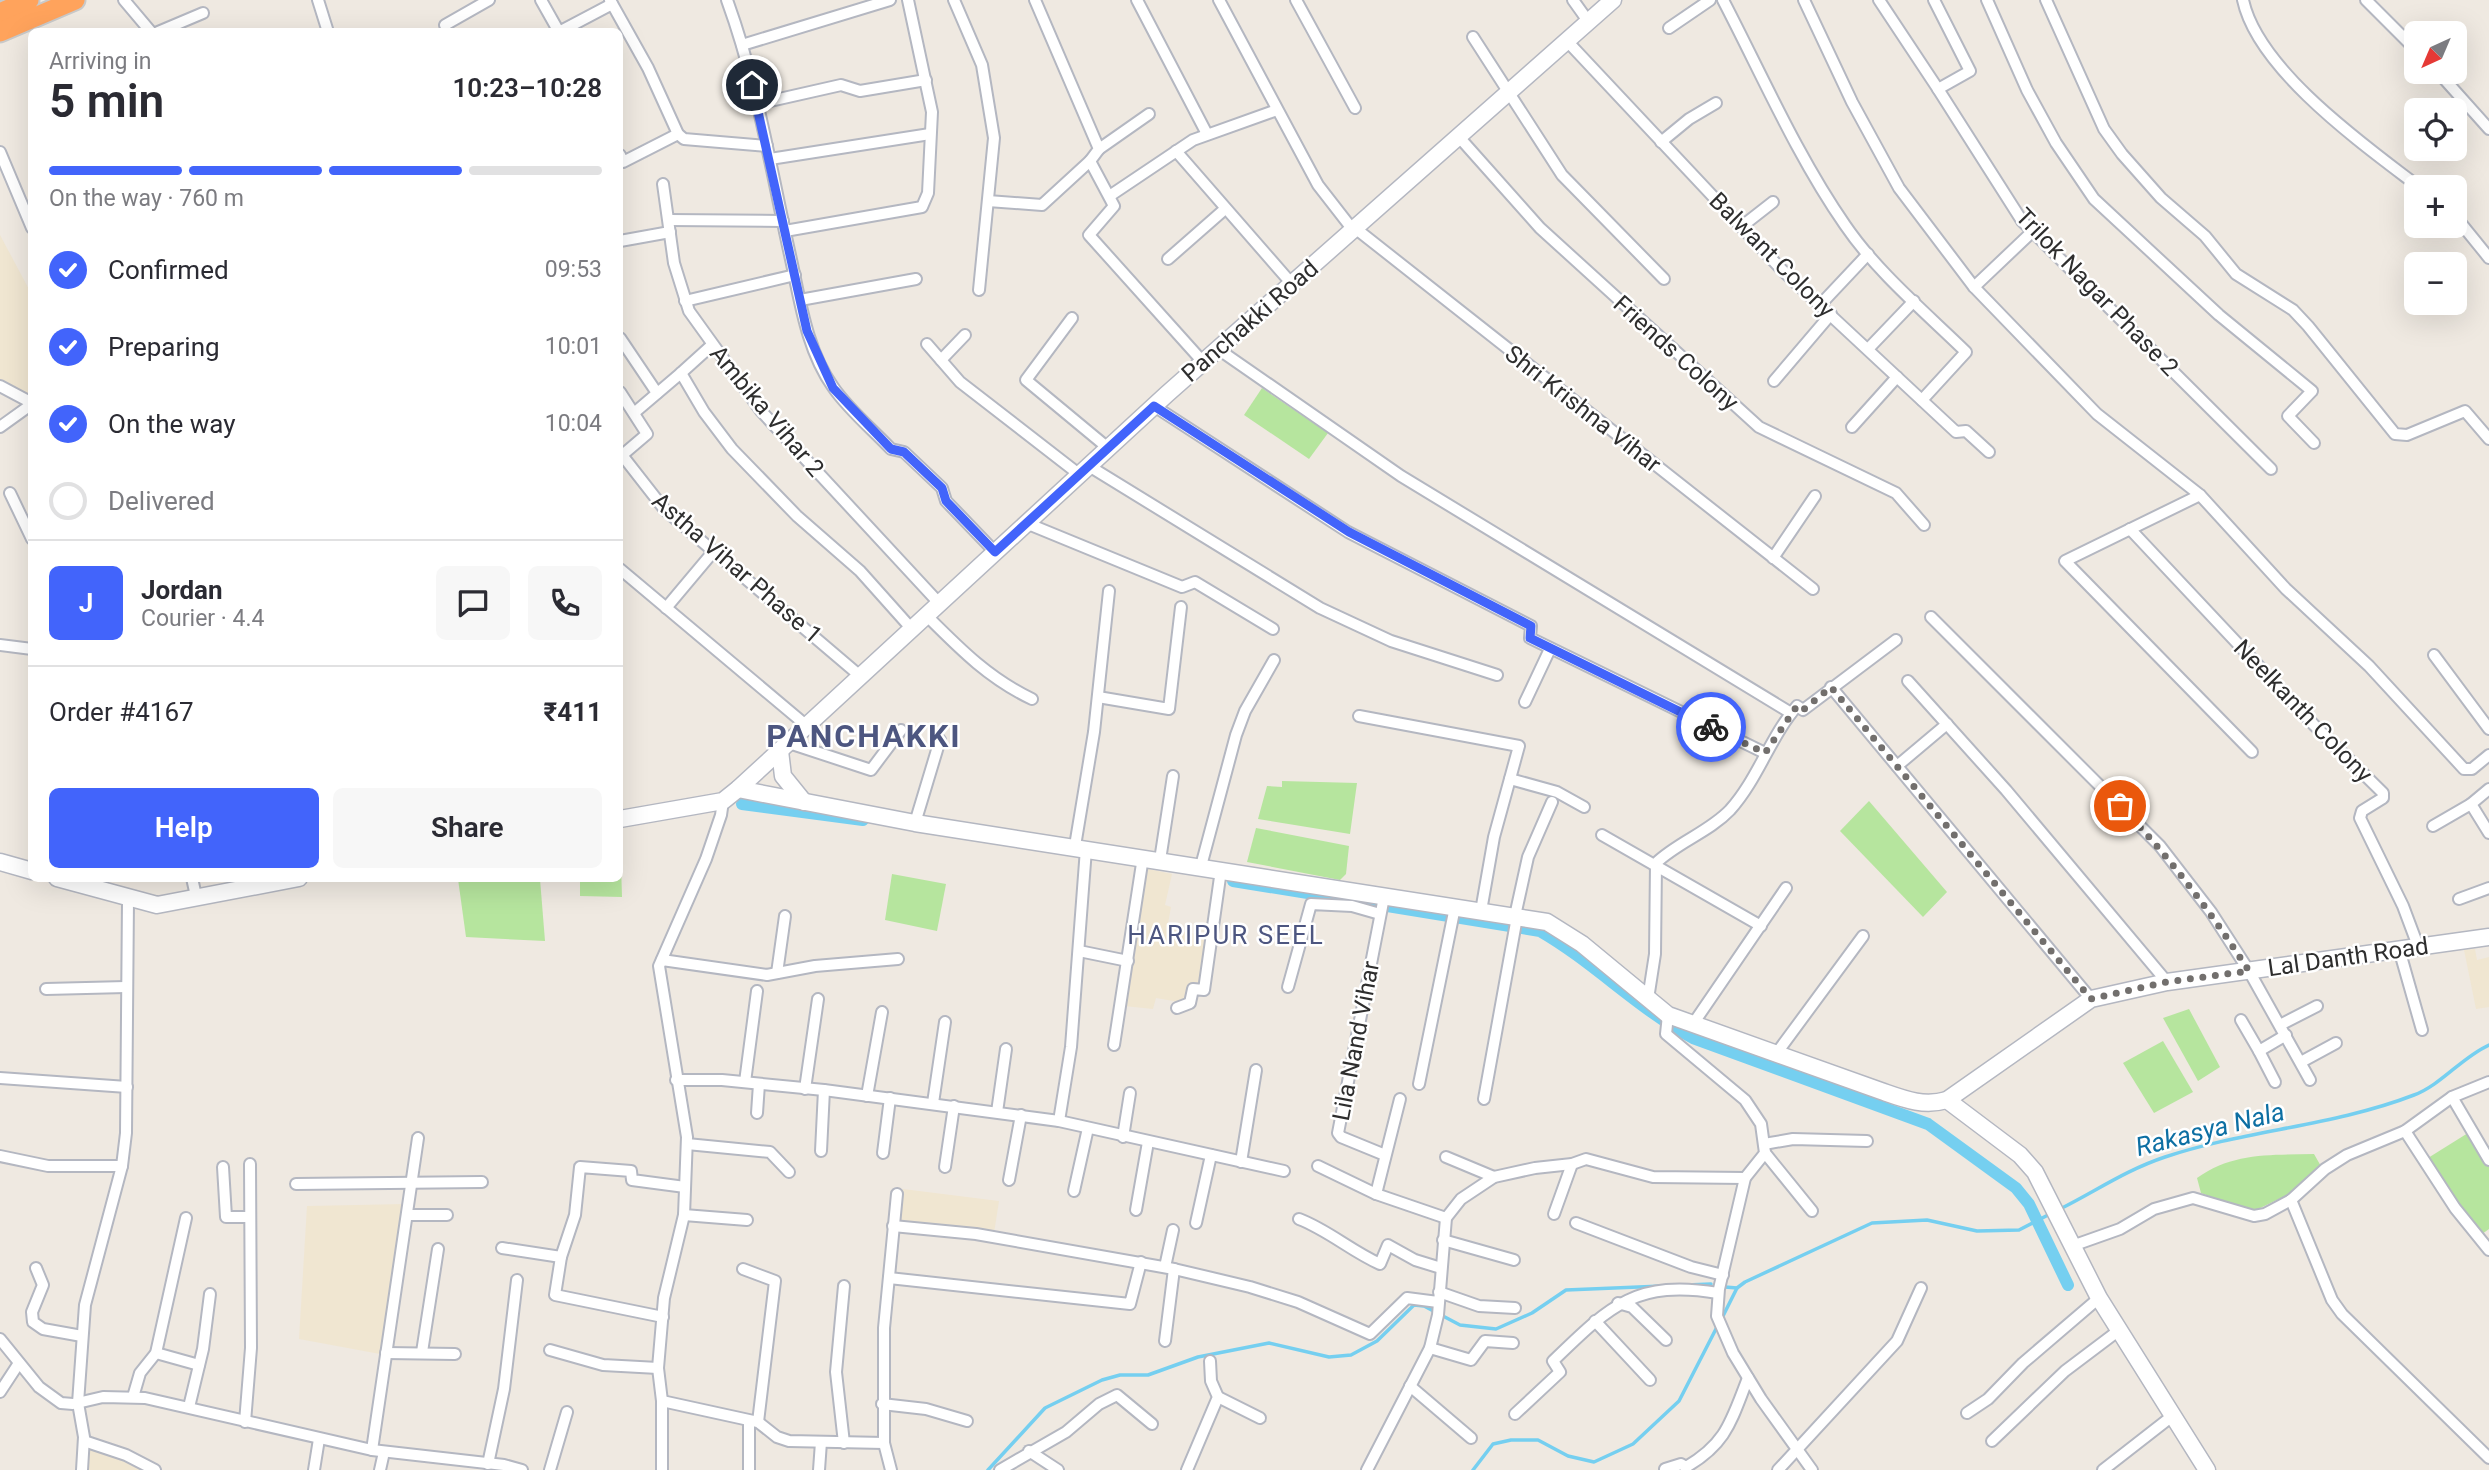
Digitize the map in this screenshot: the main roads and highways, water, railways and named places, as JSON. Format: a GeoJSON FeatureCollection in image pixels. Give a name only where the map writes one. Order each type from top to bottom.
{"type":"FeatureCollection","features":[{"type":"Feature","properties":{"kind":"highway"},"geometry":{"type":"LineString","coordinates":[[0,32],[75,0]]}},
{"type":"Feature","properties":{"kind":"highway"},"geometry":{"type":"LineString","coordinates":[[0,13],[33,17]]}},
{"type":"Feature","properties":{"kind":"main road","name":"Panchakki Road"},"geometry":{"type":"LineString","coordinates":[[623,818],[723,801],[738,789],[938,602],[1154,406],[1613,0]]}},
{"type":"Feature","properties":{"kind":"main road"},"geometry":{"type":"LineString","coordinates":[[784,747],[783,776],[804,802]]}},
{"type":"Feature","properties":{"kind":"main road"},"geometry":{"type":"LineString","coordinates":[[738,789],[1142,863],[1160,860],[1201,866],[1221,876],[1382,905],[1454,914],[1481,911],[1516,921],[1556,926],[1648,999],[1667,1022],[1693,1024],[1916,1102],[1933,1104],[1947,1100],[2020,1155],[2035,1172],[2118,1331],[2207,1470]]}},
{"type":"Feature","properties":{"kind":"main road"},"geometry":{"type":"LineString","coordinates":[[0,862],[28,870]]}},
{"type":"Feature","properties":{"kind":"main road"},"geometry":{"type":"LineString","coordinates":[[92,884],[128,900],[157,905],[276,882]]}},
{"type":"Feature","properties":{"kind":"main road","name":"Lal Danth Road"},"geometry":{"type":"LineString","coordinates":[[1947,1100],[2091,999],[2167,982],[2489,937]]}},
{"type":"Feature","properties":{"kind":"waterway"},"geometry":{"type":"LineString","coordinates":[[742,804],[863,820]]}},
{"type":"Feature","properties":{"kind":"waterway"},"geometry":{"type":"LineString","coordinates":[[1233,881],[1540,931],[1653,1013],[1693,1038],[1928,1124],[2016,1188],[2029,1204],[2068,1285]]}},
{"type":"Feature","properties":{"kind":"waterway","name":"Rakasya Nala"},"geometry":{"type":"LineString","coordinates":[[2060,1209],[2124,1174],[2165,1157],[2227,1140],[2353,1114],[2414,1095],[2433,1085],[2489,1045]]}},
{"type":"Feature","properties":{"kind":"waterway","name":"Rakasya Nala"},"geometry":{"type":"LineString","coordinates":[[1722,1318],[1737,1288],[1745,1282],[1872,1223],[1927,1220],[1977,1231],[2019,1230],[2050,1214]]}},
{"type":"Feature","properties":{"kind":"waterway"},"geometry":{"type":"LineString","coordinates":[[988,1470],[1045,1408],[1102,1380],[1120,1375],[1148,1375],[1198,1357],[1269,1343],[1329,1357],[1351,1355],[1377,1341],[1414,1305],[1424,1306],[1460,1325],[1496,1329],[1532,1313],[1566,1290],[1711,1284]]}},
{"type":"Feature","properties":{"kind":"waterway"},"geometry":{"type":"LineString","coordinates":[[1725,1287],[1737,1288]]}},
{"type":"Feature","properties":{"kind":"waterway","name":"Rakasya Nala"},"geometry":{"type":"LineString","coordinates":[[1473,1470],[1493,1444],[1511,1440],[1538,1440],[1568,1456],[1594,1462],[1633,1444],[1679,1401],[1718,1325]]}},
{"type":"Feature","properties":{"kind":"district","name":"PANCHAKKI"},"geometry":{"type":"Point","coordinates":[864,736]}},
{"type":"Feature","properties":{"kind":"district","name":"HARIPUR SEEL"},"geometry":{"type":"Point","coordinates":[1226,935]}}]}
